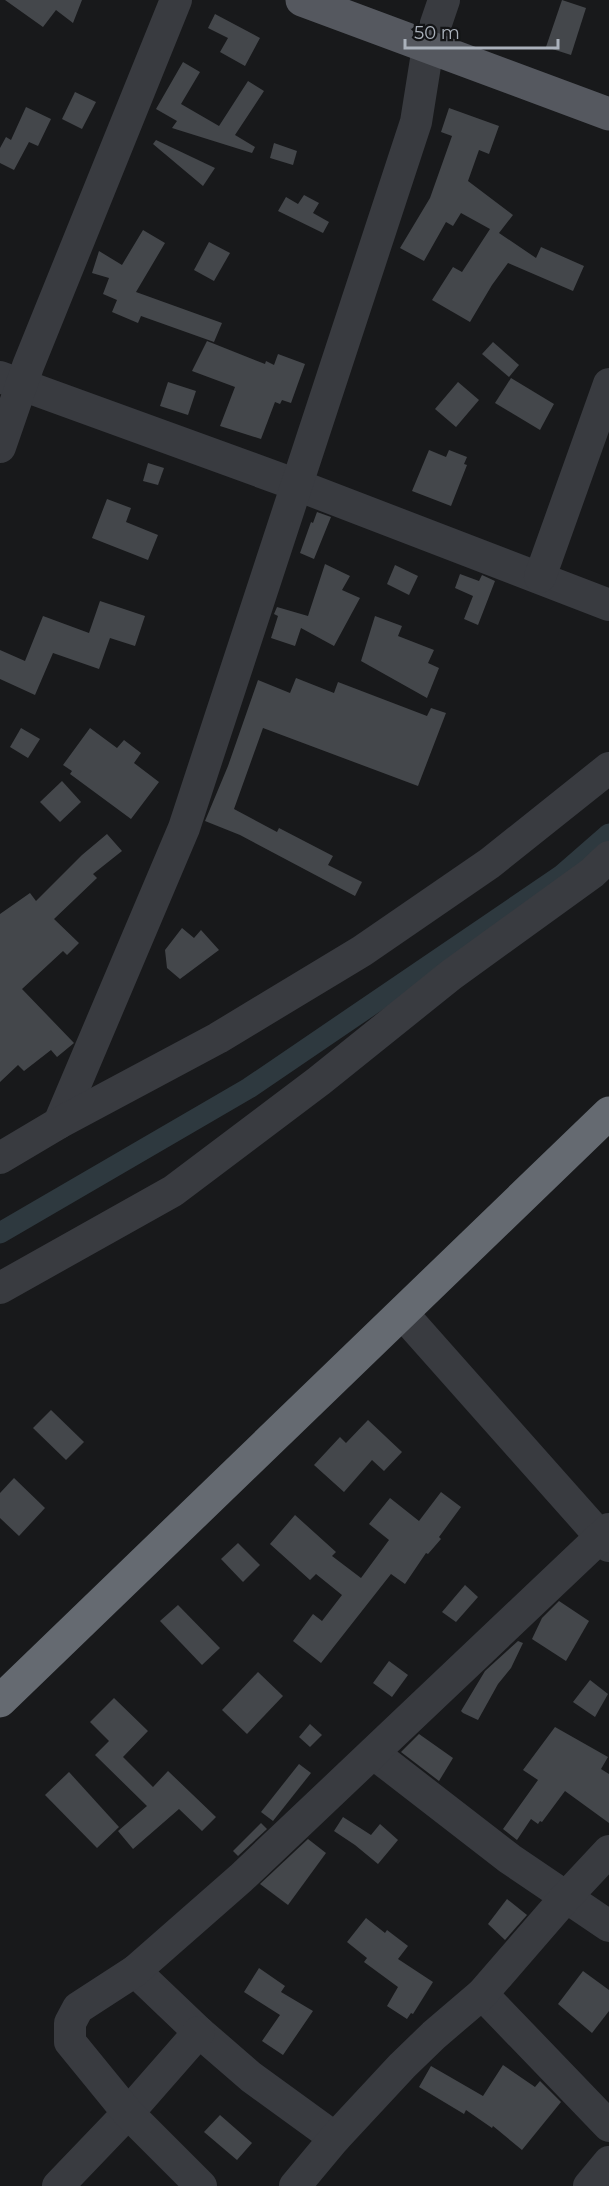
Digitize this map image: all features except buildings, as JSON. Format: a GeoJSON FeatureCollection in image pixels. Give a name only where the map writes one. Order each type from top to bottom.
{"type":"FeatureCollection","features":[{"type":"Feature","properties":{"kind":"highway"},"geometry":{"type":"LineString","coordinates":[[0,1701],[609,1113]]}},
{"type":"Feature","properties":{"kind":"main road"},"geometry":{"type":"LineString","coordinates":[[302,0],[609,114]]}},
{"type":"Feature","properties":{"kind":"street"},"geometry":{"type":"LineString","coordinates":[[0,447],[11,381],[176,0]]}},
{"type":"Feature","properties":{"kind":"street"},"geometry":{"type":"LineString","coordinates":[[59,1123],[184,828],[416,122],[428,47],[444,0]]}},
{"type":"Feature","properties":{"kind":"street"},"geometry":{"type":"LineString","coordinates":[[11,381],[297,485],[609,605]]}},
{"type":"Feature","properties":{"kind":"street"},"geometry":{"type":"LineString","coordinates":[[540,578],[609,384]]}},
{"type":"Feature","properties":{"kind":"street"},"geometry":{"type":"LineString","coordinates":[[0,1158],[59,1123],[218,1038],[362,951],[490,863],[609,768]]}},
{"type":"Feature","properties":{"kind":"street"},"geometry":{"type":"LineString","coordinates":[[0,1288],[173,1191],[319,1081],[452,975],[592,873],[609,857]]}},
{"type":"Feature","properties":{"kind":"street"},"geometry":{"type":"LineString","coordinates":[[201,2186],[128,2113],[70,2042],[70,2023],[78,2008],[135,1971],[241,1878],[607,1538],[402,1313]]}},
{"type":"Feature","properties":{"kind":"street"},"geometry":{"type":"LineString","coordinates":[[373,1753],[510,1859],[609,1926]]}},
{"type":"Feature","properties":{"kind":"street"},"geometry":{"type":"LineString","coordinates":[[294,2186],[402,2066],[482,1994],[609,1851]]}},
{"type":"Feature","properties":{"kind":"street"},"geometry":{"type":"LineString","coordinates":[[135,1971],[199,2032],[251,2077],[335,2138]]}},
{"type":"Feature","properties":{"kind":"street"},"geometry":{"type":"LineString","coordinates":[[482,1994],[609,2126]]}},
{"type":"Feature","properties":{"kind":"street"},"geometry":{"type":"LineString","coordinates":[[58,2186],[128,2113],[199,2032]]}},
{"type":"Feature","properties":{"kind":"street"},"geometry":{"type":"LineString","coordinates":[[589,2186],[609,2162]]}},
{"type":"Feature","properties":{"kind":"waterway"},"geometry":{"type":"LineString","coordinates":[[0,1233],[249,1088],[562,875],[609,834]]}}]}
